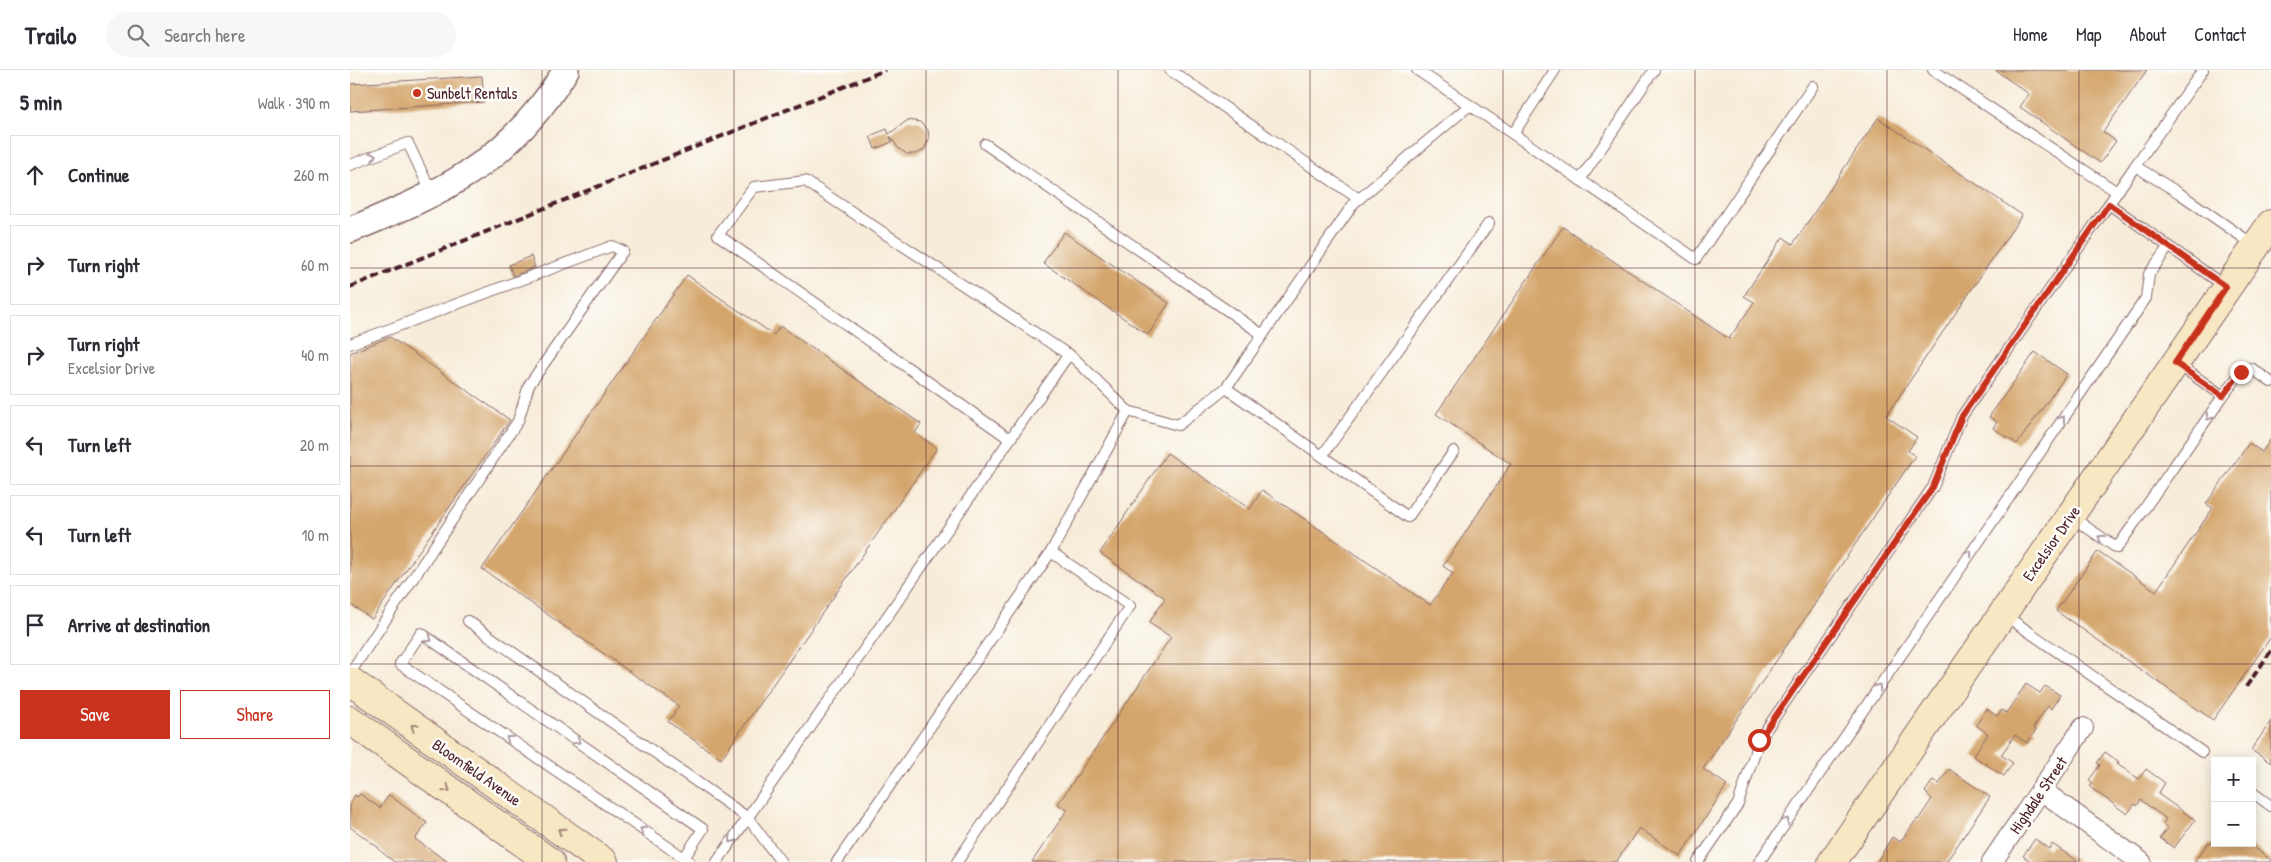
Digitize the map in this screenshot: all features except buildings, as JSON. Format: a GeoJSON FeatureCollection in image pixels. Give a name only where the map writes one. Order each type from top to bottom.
{"type":"FeatureCollection","features":[{"type":"Feature","properties":{"kind":"main road","name":"Excelsior Drive"},"geometry":{"type":"LineString","coordinates":[[1832,862],[2267,230]]}},
{"type":"Feature","properties":{"kind":"main road","name":"Bloomfield Avenue"},"geometry":{"type":"LineString","coordinates":[[350,681],[602,861]]}},
{"type":"Feature","properties":{"kind":"main road","name":"Bloomfield Avenue"},"geometry":{"type":"LineString","coordinates":[[350,720],[550,862]]}},
{"type":"Feature","properties":{"kind":"street"},"geometry":{"type":"LineString","coordinates":[[350,230],[433,195],[471,173],[507,145],[551,95],[566,70]]}},
{"type":"Feature","properties":{"kind":"street","name":"Highdale Street"},"geometry":{"type":"LineString","coordinates":[[1992,862],[2083,728]]}},
{"type":"Feature","properties":{"kind":"street"},"geometry":{"type":"LineString","coordinates":[[2042,790],[2141,862]]}},
{"type":"Feature","properties":{"kind":"lane"},"geometry":{"type":"LineString","coordinates":[[1170,70],[1359,199]]}},
{"type":"Feature","properties":{"kind":"lane"},"geometry":{"type":"LineString","coordinates":[[1417,70],[1696,259],[1813,86]]}},
{"type":"Feature","properties":{"kind":"lane"},"geometry":{"type":"LineString","coordinates":[[1512,134],[1555,70]]}},
{"type":"Feature","properties":{"kind":"lane"},"geometry":{"type":"LineString","coordinates":[[1580,180],[1654,70]]}},
{"type":"Feature","properties":{"kind":"lane"},"geometry":{"type":"LineString","coordinates":[[1933,70],[2117,192]]}},
{"type":"Feature","properties":{"kind":"lane"},"geometry":{"type":"LineString","coordinates":[[1698,862],[1738,804],[1759,740],[1933,487],[1962,416],[2203,70]]}},
{"type":"Feature","properties":{"kind":"lane"},"geometry":{"type":"LineString","coordinates":[[1010,439],[718,235],[754,187],[805,181],[1069,354],[1128,411],[1178,425],[1226,388],[1359,199],[1470,106]]}},
{"type":"Feature","properties":{"kind":"lane"},"geometry":{"type":"LineString","coordinates":[[350,165],[408,143],[433,195]]}},
{"type":"Feature","properties":{"kind":"lane"},"geometry":{"type":"LineString","coordinates":[[986,144],[1263,335]]}},
{"type":"Feature","properties":{"kind":"lane"},"geometry":{"type":"LineString","coordinates":[[2135,166],[2179,193],[2267,230]]}},
{"type":"Feature","properties":{"kind":"lane"},"geometry":{"type":"LineString","coordinates":[[2109,204],[2226,287]]}},
{"type":"Feature","properties":{"kind":"lane"},"geometry":{"type":"LineString","coordinates":[[1322,456],[1489,223]]}},
{"type":"Feature","properties":{"kind":"lane"},"geometry":{"type":"LineString","coordinates":[[350,344],[391,326],[612,246],[623,251],[529,385],[518,421],[350,673]]}},
{"type":"Feature","properties":{"kind":"lane"},"geometry":{"type":"LineString","coordinates":[[1759,862],[2146,298],[2149,274],[2169,246]]}},
{"type":"Feature","properties":{"kind":"lane"},"geometry":{"type":"LineString","coordinates":[[717,862],[1069,354]]}},
{"type":"Feature","properties":{"kind":"lane"},"geometry":{"type":"LineString","coordinates":[[2175,363],[2223,396]]}},
{"type":"Feature","properties":{"kind":"lane"},"geometry":{"type":"LineString","coordinates":[[2070,516],[2117,548],[2241,372],[2251,368],[2271,382]]}},
{"type":"Feature","properties":{"kind":"lane"},"geometry":{"type":"LineString","coordinates":[[1226,388],[1408,517],[1454,451]]}},
{"type":"Feature","properties":{"kind":"lane"},"geometry":{"type":"LineString","coordinates":[[837,862],[1051,552],[1128,411]]}},
{"type":"Feature","properties":{"kind":"lane"},"geometry":{"type":"LineString","coordinates":[[958,862],[1130,606],[1051,552]]}},
{"type":"Feature","properties":{"kind":"lane"},"geometry":{"type":"LineString","coordinates":[[2002,614],[2202,752]]}},
{"type":"Feature","properties":{"kind":"lane"},"geometry":{"type":"LineString","coordinates":[[468,621],[748,818],[781,862]]}},
{"type":"Feature","properties":{"kind":"lane"},"geometry":{"type":"LineString","coordinates":[[421,633],[703,829],[687,860],[400,664],[421,633]]}},
{"type":"Feature","properties":{"kind":"lane"},"geometry":{"type":"LineString","coordinates":[[2256,795],[2271,806]]}},
{"type":"Feature","properties":{"kind":"railway"},"geometry":{"type":"LineString","coordinates":[[350,287],[885,70]]}},
{"type":"Feature","properties":{"kind":"railway"},"geometry":{"type":"LineString","coordinates":[[2246,687],[2271,651]]}},
{"type":"Feature","properties":{"kind":"place","name":"Sunbelt Rentals"},"geometry":{"type":"Point","coordinates":[417,93]}},
{"type":"Feature","properties":{"kind":"route"},"geometry":{"type":"LineString","coordinates":[[1759,740],[1933,487],[1962,416],[2109,204],[2226,287],[2175,363],[2223,396],[2241,372]]}}]}
